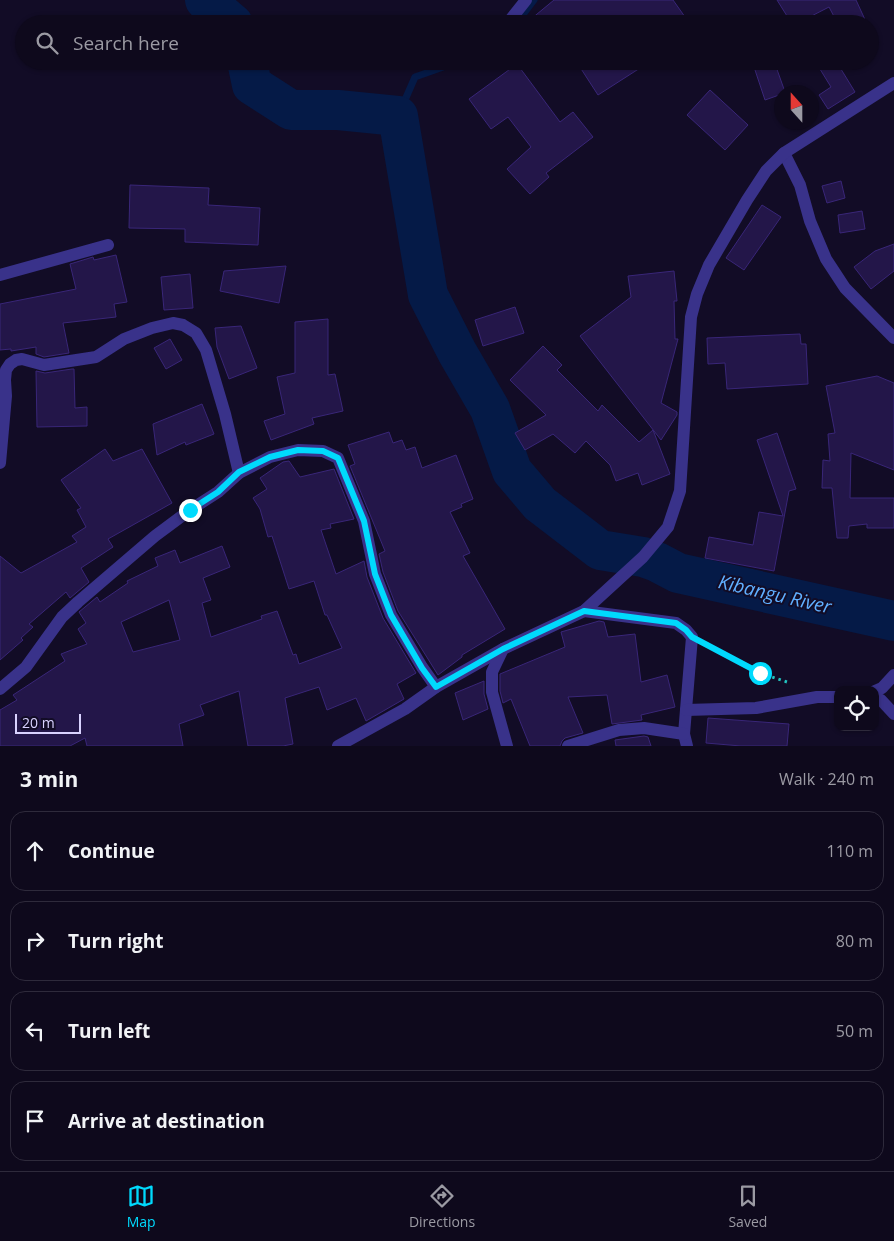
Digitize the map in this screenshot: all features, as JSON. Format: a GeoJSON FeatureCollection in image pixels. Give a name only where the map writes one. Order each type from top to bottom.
{"type":"FeatureCollection","features":[{"type":"Feature","properties":{"kind":"street"},"geometry":{"type":"LineString","coordinates":[[514,15],[526,0]]}},
{"type":"Feature","properties":{"kind":"street"},"geometry":{"type":"LineString","coordinates":[[338,746],[406,709],[436,687],[503,649],[584,611],[643,557],[668,528],[680,490],[691,317],[696,294],[709,265],[766,171],[784,153],[894,83]]}},
{"type":"Feature","properties":{"kind":"street"},"geometry":{"type":"LineString","coordinates":[[784,153],[800,185],[810,221],[826,259],[845,288],[894,338]]}},
{"type":"Feature","properties":{"kind":"street"},"geometry":{"type":"LineString","coordinates":[[0,275],[108,245]]}},
{"type":"Feature","properties":{"kind":"street"},"geometry":{"type":"LineString","coordinates":[[0,463],[6,396],[6,370],[10,364],[22,359],[44,365],[96,357],[124,338],[173,323],[183,325],[196,332],[206,350],[225,414],[239,472]]}},
{"type":"Feature","properties":{"kind":"street"},"geometry":{"type":"LineString","coordinates":[[0,688],[26,666],[62,617],[154,536],[218,492],[239,472],[270,457],[298,450],[323,451],[338,458],[364,521],[375,574],[391,615],[422,668],[436,687]]}},
{"type":"Feature","properties":{"kind":"street"},"geometry":{"type":"LineString","coordinates":[[568,746],[619,730],[644,728],[685,740],[692,637],[676,623],[584,611]]}},
{"type":"Feature","properties":{"kind":"street"},"geometry":{"type":"LineString","coordinates":[[503,649],[492,672],[492,692],[507,746]]}},
{"type":"Feature","properties":{"kind":"street"},"geometry":{"type":"LineString","coordinates":[[879,689],[894,676]]}},
{"type":"Feature","properties":{"kind":"street"},"geometry":{"type":"LineString","coordinates":[[686,710],[756,708],[817,696],[834,697]]}},
{"type":"Feature","properties":{"kind":"street"},"geometry":{"type":"LineString","coordinates":[[879,699],[894,714]]}},
{"type":"Feature","properties":{"kind":"path"},"geometry":{"type":"LineString","coordinates":[[692,637],[760,673],[792,684],[817,696]]}},
{"type":"Feature","properties":{"kind":"building"},"geometry":{"type":"Polygon","coordinates":[[[554,0],[673,0],[684,15],[536,15],[554,0]]]}},
{"type":"Feature","properties":{"kind":"building"},"geometry":{"type":"Polygon","coordinates":[[[777,0],[856,0],[863,15],[833,15],[829,7],[813,15],[786,15],[777,0]]]}},
{"type":"Feature","properties":{"kind":"building"},"geometry":{"type":"Polygon","coordinates":[[[509,70],[521,70],[560,122],[573,112],[593,137],[546,173],[549,177],[530,194],[507,169],[531,147],[508,117],[491,129],[469,99],[509,70]]]}},
{"type":"Feature","properties":{"kind":"building"},"geometry":{"type":"Polygon","coordinates":[[[582,70],[637,70],[598,95],[582,70]]]}},
{"type":"Feature","properties":{"kind":"building"},"geometry":{"type":"Polygon","coordinates":[[[755,70],[777,70],[783,85],[774,85],[774,97],[765,100],[755,70]]]}},
{"type":"Feature","properties":{"kind":"building"},"geometry":{"type":"Polygon","coordinates":[[[821,70],[842,70],[855,92],[828,109],[819,95],[831,87],[821,70]]]}},
{"type":"Feature","properties":{"kind":"building"},"geometry":{"type":"Polygon","coordinates":[[[710,90],[748,125],[725,150],[687,115],[710,90]]]}},
{"type":"Feature","properties":{"kind":"building"},"geometry":{"type":"Polygon","coordinates":[[[841,181],[845,198],[827,203],[822,186],[841,181]]]}},
{"type":"Feature","properties":{"kind":"building"},"geometry":{"type":"Polygon","coordinates":[[[130,185],[209,188],[208,205],[260,208],[258,245],[185,242],[185,229],[129,228],[130,185]]]}},
{"type":"Feature","properties":{"kind":"building"},"geometry":{"type":"Polygon","coordinates":[[[762,205],[781,217],[744,270],[726,258],[762,205]]]}},
{"type":"Feature","properties":{"kind":"building"},"geometry":{"type":"Polygon","coordinates":[[[862,211],[865,229],[840,233],[838,215],[862,211]]]}},
{"type":"Feature","properties":{"kind":"building"},"geometry":{"type":"Polygon","coordinates":[[[894,244],[894,271],[871,289],[854,267],[875,251],[894,244]]]}},
{"type":"Feature","properties":{"kind":"building"},"geometry":{"type":"Polygon","coordinates":[[[116,255],[127,302],[114,304],[116,317],[63,323],[69,353],[44,357],[36,354],[36,347],[11,351],[11,349],[0,350],[0,304],[76,289],[70,264],[93,257],[94,260],[116,255]]]}},
{"type":"Feature","properties":{"kind":"building"},"geometry":{"type":"Polygon","coordinates":[[[286,266],[279,303],[220,291],[224,271],[286,266]]]}},
{"type":"Feature","properties":{"kind":"building"},"geometry":{"type":"Polygon","coordinates":[[[674,271],[677,301],[674,301],[675,339],[678,339],[661,403],[677,412],[677,415],[661,440],[580,336],[631,297],[628,276],[674,271]]]}},
{"type":"Feature","properties":{"kind":"building"},"geometry":{"type":"Polygon","coordinates":[[[190,274],[193,308],[164,310],[161,277],[190,274]]]}},
{"type":"Feature","properties":{"kind":"building"},"geometry":{"type":"Polygon","coordinates":[[[515,307],[524,333],[483,346],[475,320],[515,307]]]}},
{"type":"Feature","properties":{"kind":"building"},"geometry":{"type":"Polygon","coordinates":[[[328,319],[328,375],[335,374],[343,411],[312,418],[314,424],[271,440],[264,421],[285,414],[277,377],[295,373],[295,322],[328,319]]]}},
{"type":"Feature","properties":{"kind":"building"},"geometry":{"type":"Polygon","coordinates":[[[241,326],[257,368],[229,379],[217,347],[215,328],[241,326]]]}},
{"type":"Feature","properties":{"kind":"building"},"geometry":{"type":"Polygon","coordinates":[[[800,334],[801,344],[806,344],[808,384],[727,389],[725,363],[708,364],[707,338],[800,334]]]}},
{"type":"Feature","properties":{"kind":"building"},"geometry":{"type":"Polygon","coordinates":[[[170,339],[182,360],[166,369],[154,348],[170,339]]]}},
{"type":"Feature","properties":{"kind":"building"},"geometry":{"type":"Polygon","coordinates":[[[543,346],[562,365],[557,370],[598,411],[602,405],[639,442],[653,430],[670,474],[642,485],[638,473],[616,481],[610,465],[586,441],[575,453],[553,434],[525,450],[515,433],[546,415],[510,380],[543,346]]]}},
{"type":"Feature","properties":{"kind":"building"},"geometry":{"type":"Polygon","coordinates":[[[74,369],[75,408],[87,407],[87,426],[37,427],[36,371],[45,373],[74,369]]]}},
{"type":"Feature","properties":{"kind":"building"},"geometry":{"type":"Polygon","coordinates":[[[877,376],[894,383],[894,470],[851,453],[850,498],[894,498],[894,528],[867,528],[867,524],[849,526],[848,538],[837,538],[832,488],[822,488],[823,460],[830,461],[828,434],[835,433],[826,386],[877,376]]]}},
{"type":"Feature","properties":{"kind":"building"},"geometry":{"type":"Polygon","coordinates":[[[202,404],[214,434],[186,445],[185,442],[157,455],[153,424],[202,404]]]}},
{"type":"Feature","properties":{"kind":"building"},"geometry":{"type":"Polygon","coordinates":[[[389,432],[393,443],[402,440],[406,450],[415,447],[422,468],[456,455],[473,499],[461,504],[462,507],[450,512],[470,553],[463,556],[505,629],[462,655],[462,657],[438,675],[398,611],[383,572],[379,554],[385,551],[350,466],[355,464],[348,445],[389,432]]]}},
{"type":"Feature","properties":{"kind":"building"},"geometry":{"type":"Polygon","coordinates":[[[777,433],[796,489],[789,491],[774,571],[705,558],[709,537],[753,545],[759,512],[783,516],[757,440],[777,433]]]}},
{"type":"Feature","properties":{"kind":"building"},"geometry":{"type":"Polygon","coordinates":[[[105,449],[113,461],[142,449],[172,503],[108,539],[113,547],[81,568],[89,582],[70,598],[66,592],[29,624],[33,627],[21,638],[23,640],[0,660],[0,556],[21,573],[77,542],[72,536],[86,527],[77,510],[81,508],[61,480],[105,449]]]}},
{"type":"Feature","properties":{"kind":"building"},"geometry":{"type":"Polygon","coordinates":[[[289,461],[300,477],[334,469],[354,519],[330,524],[331,528],[321,530],[336,574],[364,561],[367,577],[383,618],[416,673],[397,684],[404,699],[366,721],[356,698],[327,710],[319,687],[285,698],[293,744],[283,746],[248,746],[239,691],[200,705],[204,715],[179,724],[183,746],[87,746],[85,738],[70,746],[0,746],[0,710],[17,700],[13,695],[65,661],[61,654],[87,644],[78,629],[86,623],[79,612],[97,597],[100,602],[128,583],[127,581],[158,566],[155,558],[175,550],[180,563],[222,546],[230,567],[203,578],[211,600],[202,603],[211,637],[262,619],[261,616],[277,611],[293,655],[296,654],[299,664],[342,648],[327,615],[325,615],[314,581],[289,589],[272,536],[268,537],[260,509],[253,498],[267,489],[260,478],[283,462],[289,461]],[[169,600],[121,622],[133,652],[180,640],[169,600]]]}},
{"type":"Feature","properties":{"kind":"building"},"geometry":{"type":"Polygon","coordinates":[[[599,621],[604,622],[608,637],[635,634],[641,682],[667,675],[675,707],[641,715],[642,720],[612,724],[607,695],[568,697],[583,733],[565,738],[560,746],[530,746],[511,699],[503,703],[500,691],[500,674],[565,647],[561,632],[599,621]]]}},
{"type":"Feature","properties":{"kind":"building"},"geometry":{"type":"Polygon","coordinates":[[[484,681],[484,694],[488,709],[463,720],[455,693],[484,681]]]}},
{"type":"Feature","properties":{"kind":"building"},"geometry":{"type":"Polygon","coordinates":[[[708,718],[789,724],[787,746],[741,746],[706,743],[708,718]]]}},
{"type":"Feature","properties":{"kind":"building"},"geometry":{"type":"Polygon","coordinates":[[[648,737],[651,746],[616,746],[615,740],[648,737]]]}},
{"type":"Feature","properties":{"kind":"waterway"},"geometry":{"type":"LineString","coordinates":[[205,0],[222,15]]}},
{"type":"Feature","properties":{"kind":"waterway"},"geometry":{"type":"LineString","coordinates":[[523,15],[534,0]]}},
{"type":"Feature","properties":{"kind":"waterway","name":"Kibangu River"},"geometry":{"type":"LineString","coordinates":[[249,70],[252,85],[291,110],[338,110],[398,116],[428,295],[457,352],[490,409],[512,471],[540,504],[600,550],[643,557],[678,573],[894,621]]}},
{"type":"Feature","properties":{"kind":"waterway"},"geometry":{"type":"LineString","coordinates":[[398,116],[415,77],[435,70]]}},
{"type":"Feature","properties":{"kind":"route"},"geometry":{"type":"LineString","coordinates":[[190,510],[218,492],[239,472],[270,457],[298,450],[323,451],[338,458],[364,521],[375,574],[391,615],[422,668],[436,687],[503,649],[584,611],[676,623],[692,637],[760,673]]}}]}
